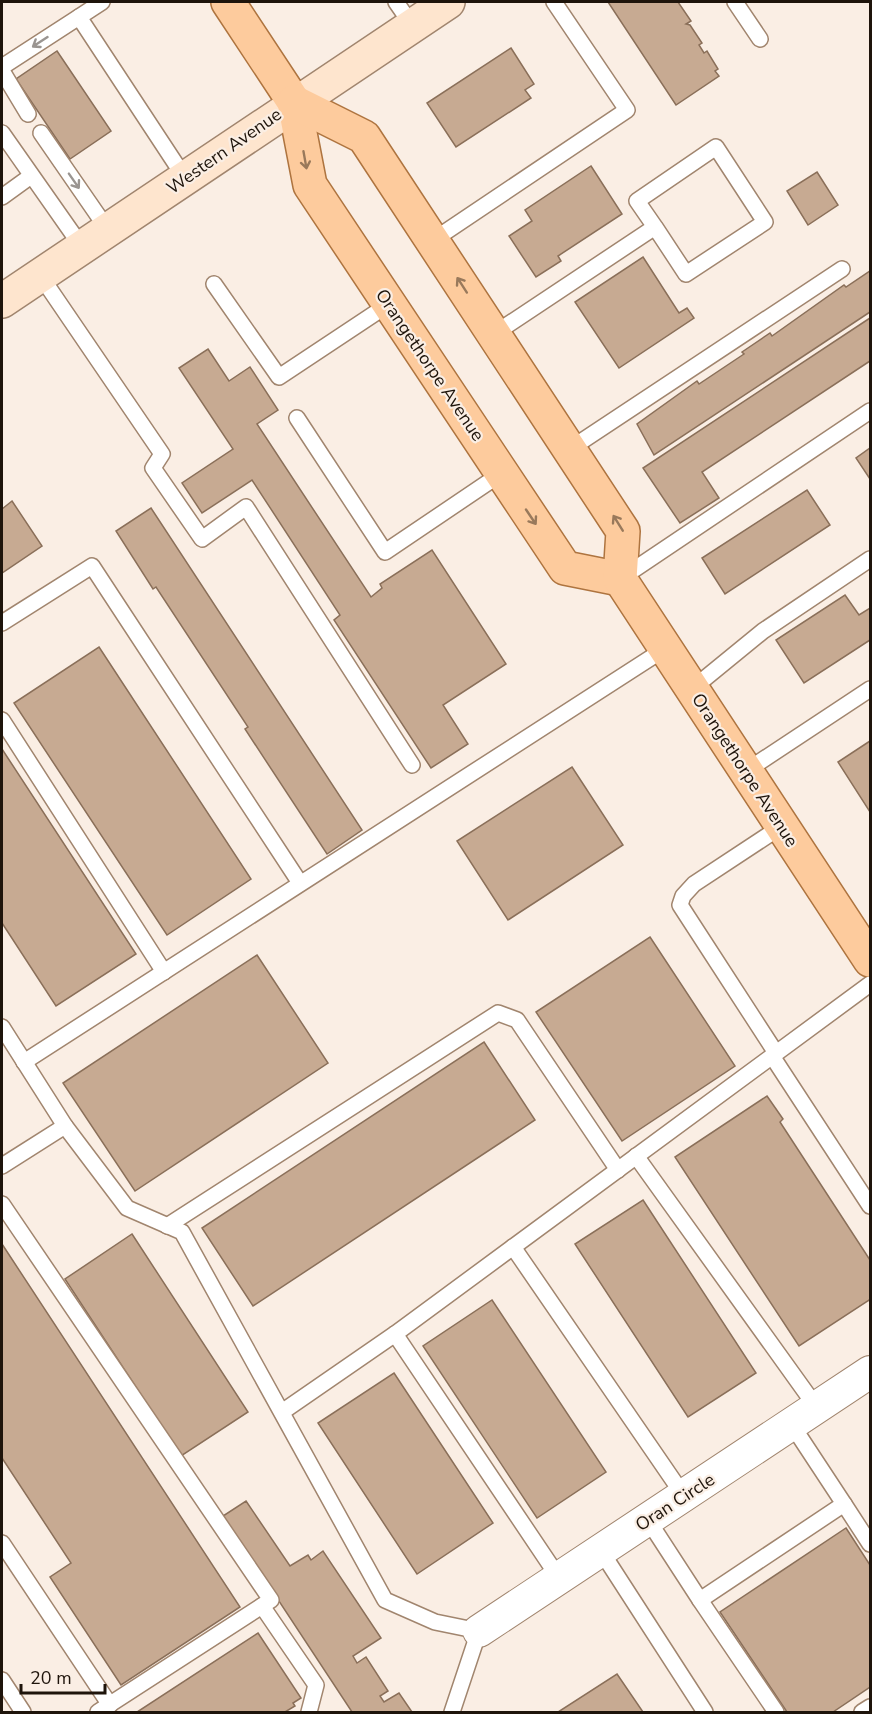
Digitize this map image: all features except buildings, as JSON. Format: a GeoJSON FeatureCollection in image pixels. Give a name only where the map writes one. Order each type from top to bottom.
{"type":"FeatureCollection","features":[{"type":"Feature","properties":{"kind":"main road","name":"Orangethorpe Avenue"},"geometry":{"type":"LineString","coordinates":[[229,2],[294,102],[310,185],[565,568],[620,579],[870,960]]}},
{"type":"Feature","properties":{"kind":"main road","name":"Western Avenue"},"geometry":{"type":"LineString","coordinates":[[2,301],[294,102],[404,13],[447,2]]}},
{"type":"Feature","properties":{"kind":"main road"},"geometry":{"type":"LineString","coordinates":[[294,102],[364,137],[623,531],[620,579]]}},
{"type":"Feature","properties":{"kind":"street","name":"Oran Circle"},"geometry":{"type":"LineString","coordinates":[[479,1631],[870,1372]]}},
{"type":"Feature","properties":{"kind":"lane"},"geometry":{"type":"LineString","coordinates":[[28,114],[2,69],[102,2]]}},
{"type":"Feature","properties":{"kind":"lane"},"geometry":{"type":"LineString","coordinates":[[432,241],[627,110],[554,2]]}},
{"type":"Feature","properties":{"kind":"lane"},"geometry":{"type":"LineString","coordinates":[[735,2],[760,39]]}},
{"type":"Feature","properties":{"kind":"lane"},"geometry":{"type":"LineString","coordinates":[[79,17],[185,178]]}},
{"type":"Feature","properties":{"kind":"lane"},"geometry":{"type":"LineString","coordinates":[[2,133],[31,176],[95,238]]}},
{"type":"Feature","properties":{"kind":"lane"},"geometry":{"type":"LineString","coordinates":[[41,133],[95,238]]}},
{"type":"Feature","properties":{"kind":"lane"},"geometry":{"type":"LineString","coordinates":[[716,147],[765,222],[686,274],[655,228],[637,201],[716,147]]}},
{"type":"Feature","properties":{"kind":"lane"},"geometry":{"type":"LineString","coordinates":[[2,196],[31,176]]}},
{"type":"Feature","properties":{"kind":"lane"},"geometry":{"type":"LineString","coordinates":[[494,334],[655,228]]}},
{"type":"Feature","properties":{"kind":"lane"},"geometry":{"type":"LineString","coordinates":[[570,449],[842,269]]}},
{"type":"Feature","properties":{"kind":"lane"},"geometry":{"type":"LineString","coordinates":[[40,275],[162,454],[153,468],[202,539],[246,507],[412,765]]}},
{"type":"Feature","properties":{"kind":"lane"},"geometry":{"type":"LineString","coordinates":[[214,284],[279,377],[389,304]]}},
{"type":"Feature","properties":{"kind":"lane"},"geometry":{"type":"LineString","coordinates":[[620,579],[870,411]]}},
{"type":"Feature","properties":{"kind":"lane"},"geometry":{"type":"LineString","coordinates":[[297,418],[384,552],[502,473]]}},
{"type":"Feature","properties":{"kind":"lane"},"geometry":{"type":"LineString","coordinates":[[692,689],[763,631],[870,559]]}},
{"type":"Feature","properties":{"kind":"lane"},"geometry":{"type":"LineString","coordinates":[[2,623],[92,566],[300,883]]}},
{"type":"Feature","properties":{"kind":"lane"},"geometry":{"type":"LineString","coordinates":[[24,1062],[666,648]]}},
{"type":"Feature","properties":{"kind":"lane"},"geometry":{"type":"LineString","coordinates":[[746,771],[870,689]]}},
{"type":"Feature","properties":{"kind":"lane"},"geometry":{"type":"LineString","coordinates":[[2,720],[164,972]]}},
{"type":"Feature","properties":{"kind":"lane"},"geometry":{"type":"LineString","coordinates":[[782,826],[694,884],[680,905],[870,1206]]}},
{"type":"Feature","properties":{"kind":"lane"},"geometry":{"type":"LineString","coordinates":[[282,1412],[395,1334],[870,984]]}},
{"type":"Feature","properties":{"kind":"lane"},"geometry":{"type":"LineString","coordinates":[[167,1226],[498,1013],[517,1020],[618,1170]]}},
{"type":"Feature","properties":{"kind":"lane"},"geometry":{"type":"LineString","coordinates":[[2,1027],[65,1126],[127,1208],[182,1233],[386,1600],[435,1622],[479,1631],[452,1713]]}},
{"type":"Feature","properties":{"kind":"lane"},"geometry":{"type":"LineString","coordinates":[[2,1166],[65,1126]]}},
{"type":"Feature","properties":{"kind":"lane"},"geometry":{"type":"LineString","coordinates":[[636,1156],[804,1417],[844,1504],[870,1544]]}},
{"type":"Feature","properties":{"kind":"lane"},"geometry":{"type":"LineString","coordinates":[[2,1204],[271,1600],[104,1709],[2,1543]]}},
{"type":"Feature","properties":{"kind":"lane"},"geometry":{"type":"LineString","coordinates":[[513,1247],[684,1496]]}},
{"type":"Feature","properties":{"kind":"lane"},"geometry":{"type":"LineString","coordinates":[[395,1334],[559,1578]]}},
{"type":"Feature","properties":{"kind":"lane"},"geometry":{"type":"LineString","coordinates":[[700,1600],[844,1504]]}},
{"type":"Feature","properties":{"kind":"lane"},"geometry":{"type":"LineString","coordinates":[[648,1520],[776,1713]]}},
{"type":"Feature","properties":{"kind":"lane"},"geometry":{"type":"LineString","coordinates":[[601,1551],[705,1713]]}},
{"type":"Feature","properties":{"kind":"lane"},"geometry":{"type":"LineString","coordinates":[[262,1606],[316,1685],[309,1713]]}},
{"type":"Feature","properties":{"kind":"lane"},"geometry":{"type":"LineString","coordinates":[[2,1680],[23,1713]]}},
{"type":"Feature","properties":{"kind":"lane"},"geometry":{"type":"LineString","coordinates":[[862,1713],[870,1707]]}}]}
